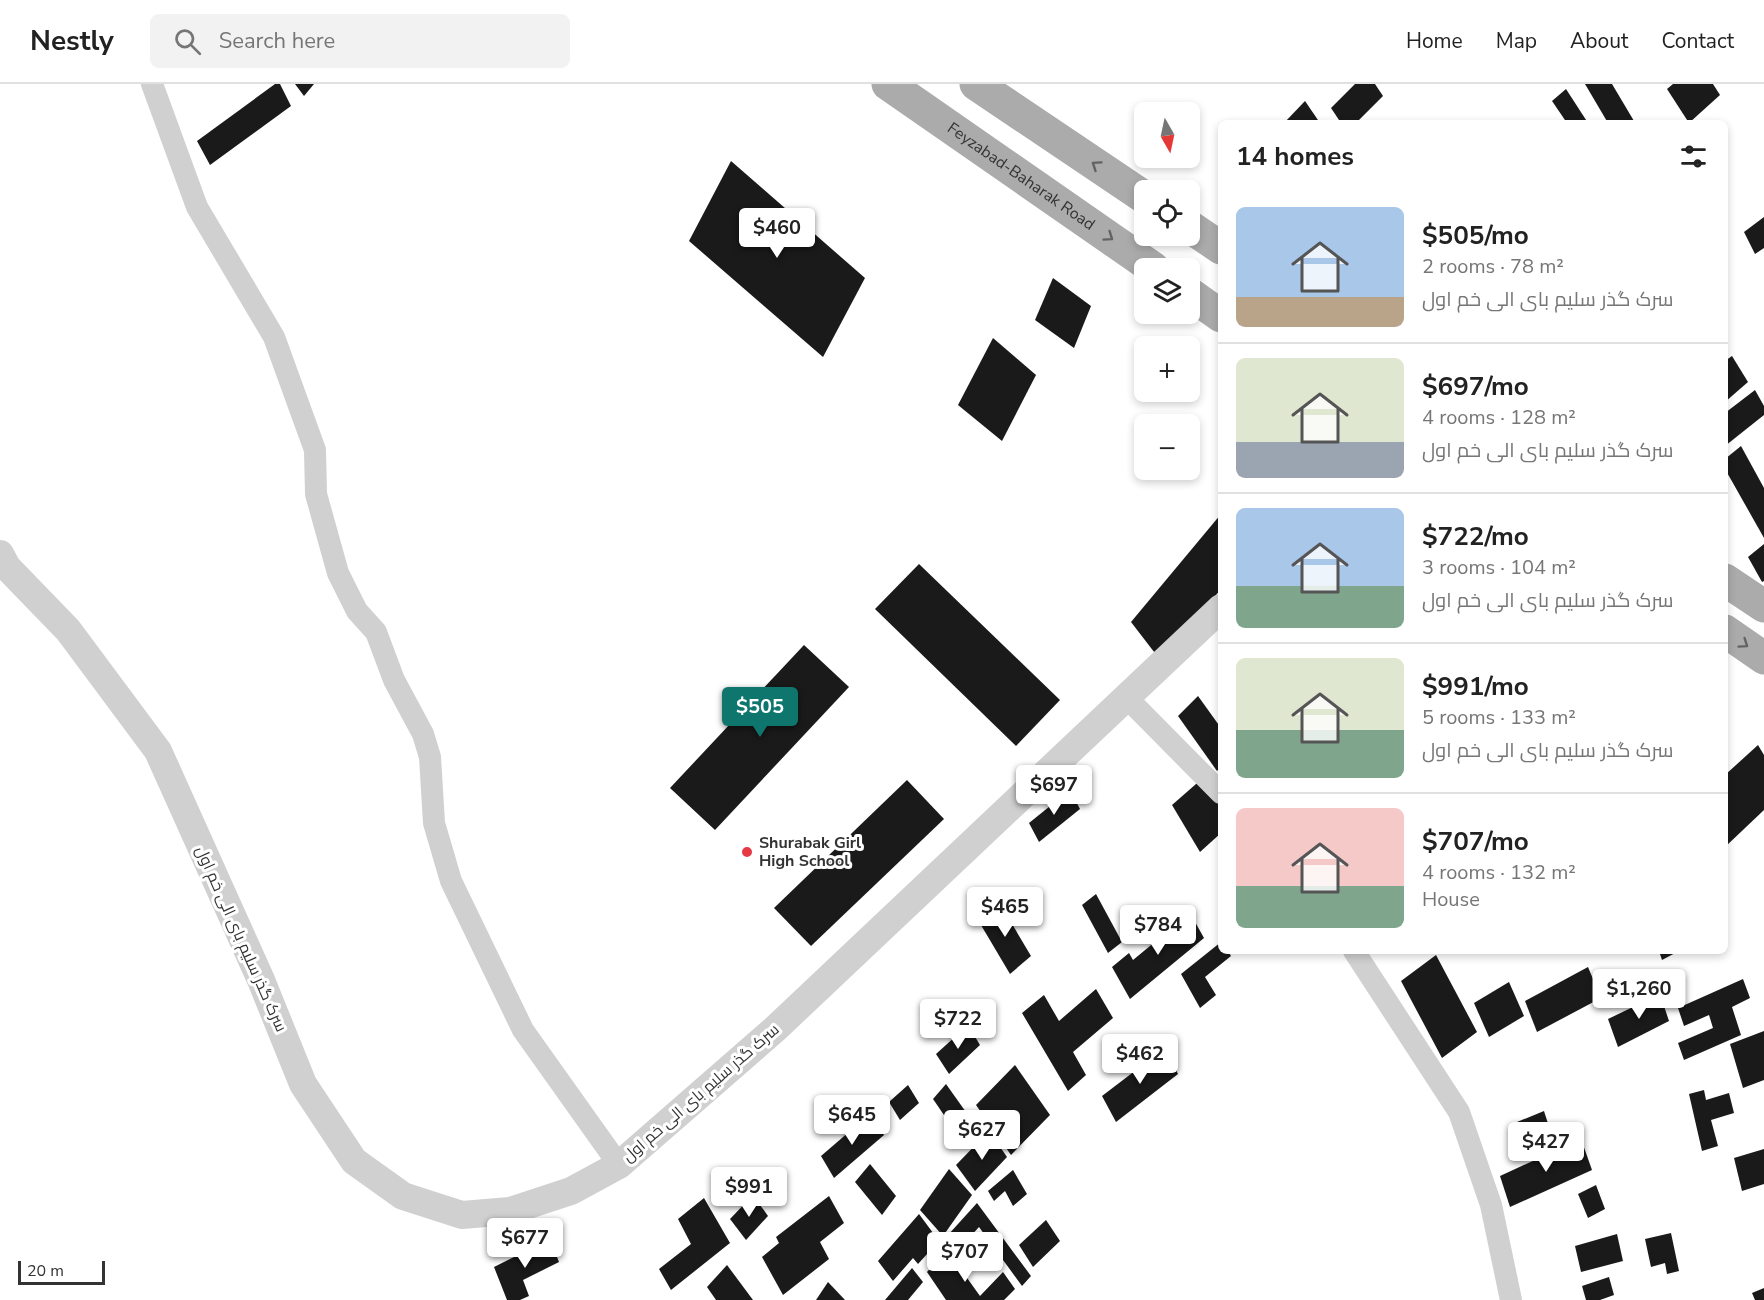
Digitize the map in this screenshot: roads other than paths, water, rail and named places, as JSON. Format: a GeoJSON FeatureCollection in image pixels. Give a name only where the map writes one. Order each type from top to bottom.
{"type":"FeatureCollection","features":[{"type":"Feature","properties":{"kind":"main road","name":"Feyzabad-Baharak Road"},"geometry":{"type":"LineString","coordinates":[[888,84],[1139,258]]}},
{"type":"Feature","properties":{"kind":"main road"},"geometry":{"type":"LineString","coordinates":[[976,84],[1134,190]]}},
{"type":"Feature","properties":{"kind":"main road"},"geometry":{"type":"LineString","coordinates":[[1200,234],[1218,247]]}},
{"type":"Feature","properties":{"kind":"main road"},"geometry":{"type":"LineString","coordinates":[[1200,301],[1218,314]]}},
{"type":"Feature","properties":{"kind":"main road"},"geometry":{"type":"LineString","coordinates":[[1728,582],[1764,606]]}},
{"type":"Feature","properties":{"kind":"main road"},"geometry":{"type":"LineString","coordinates":[[1728,633],[1764,658]]}},
{"type":"Feature","properties":{"kind":"street"},"geometry":{"type":"LineString","coordinates":[[152,84],[197,207],[274,337],[315,450],[316,494],[338,573],[357,611],[376,632],[394,680],[423,734],[430,757],[434,823],[451,881],[523,1030],[620,1164]]}},
{"type":"Feature","properties":{"kind":"street","name":"سرک گذر سلیم بای الی خم اول"},"geometry":{"type":"LineString","coordinates":[[0,554],[7,567],[68,630],[158,751],[261,980],[303,1084],[354,1161],[403,1196],[462,1215],[510,1211],[571,1191],[620,1164],[775,1029],[1218,611]]}},
{"type":"Feature","properties":{"kind":"street"},"geometry":{"type":"LineString","coordinates":[[1126,697],[1218,790]]}},
{"type":"Feature","properties":{"kind":"street"},"geometry":{"type":"LineString","coordinates":[[1356,954],[1460,1112],[1491,1205],[1511,1300]]}},
{"type":"Feature","properties":{"kind":"place","name":"Shurabak Girl High School"},"geometry":{"type":"Point","coordinates":[747,852]}}]}
